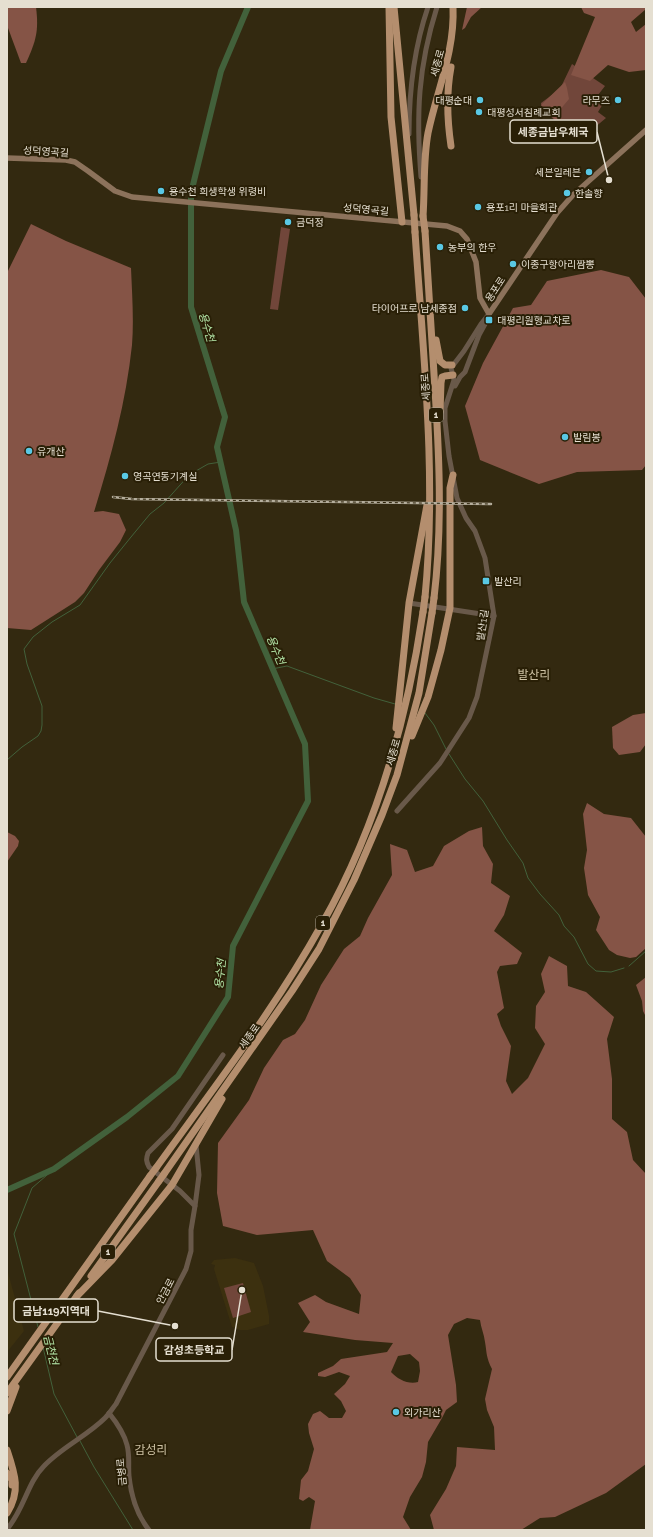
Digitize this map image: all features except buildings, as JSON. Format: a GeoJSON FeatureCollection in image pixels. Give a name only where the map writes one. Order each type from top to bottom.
{"type":"FeatureCollection","features":[{"type":"Feature","properties":{"kind":"highway"},"geometry":{"type":"LineString","coordinates":[[389,7],[390,117],[402,222]]}},
{"type":"Feature","properties":{"kind":"highway","name":"세종로"},"geometry":{"type":"LineString","coordinates":[[8,1375],[285,986],[311,945],[324,922],[352,862],[373,813],[388,772],[400,718],[409,691],[423,612],[429,557],[430,487],[414,215],[394,7]]}},
{"type":"Feature","properties":{"kind":"highway","name":"세종로"},"geometry":{"type":"LineString","coordinates":[[7,1393],[164,1174],[296,985],[333,923],[370,846],[397,775],[415,721],[418,693],[434,598],[438,560],[440,505],[438,442],[423,216],[428,134],[449,56],[454,27],[453,7]]}},
{"type":"Feature","properties":{"kind":"highway"},"geometry":{"type":"LineString","coordinates":[[451,146],[447,116],[447,92],[454,46],[454,27]]}},
{"type":"Feature","properties":{"kind":"highway"},"geometry":{"type":"LineString","coordinates":[[428,289],[438,357],[442,364],[454,364]]}},
{"type":"Feature","properties":{"kind":"highway"},"geometry":{"type":"LineString","coordinates":[[438,442],[441,380],[445,376],[455,376]]}},
{"type":"Feature","properties":{"kind":"highway"},"geometry":{"type":"LineString","coordinates":[[415,721],[428,697],[447,626],[450,608],[450,488],[453,475]]}},
{"type":"Feature","properties":{"kind":"highway"},"geometry":{"type":"LineString","coordinates":[[400,718],[400,688],[409,603],[430,487]]}},
{"type":"Feature","properties":{"kind":"highway"},"geometry":{"type":"LineString","coordinates":[[77,1296],[112,1260],[172,1185],[245,1059]]}},
{"type":"Feature","properties":{"kind":"highway","name":"1"},"geometry":{"type":"LineString","coordinates":[[7,1411],[14,1390],[23,1372]]}},
{"type":"Feature","properties":{"kind":"highway"},"geometry":{"type":"LineString","coordinates":[[7,1450],[14,1471],[16,1488],[14,1502],[7,1514]]}},
{"type":"Feature","properties":{"kind":"highway"},"geometry":{"type":"LineString","coordinates":[[7,1473],[12,1480],[12,1495],[7,1506]]}},
{"type":"Feature","properties":{"kind":"main road","name":"용포로"},"geometry":{"type":"LineString","coordinates":[[488,316],[560,208],[646,130]]}},
{"type":"Feature","properties":{"kind":"main road","name":"성덕영곡길"},"geometry":{"type":"LineString","coordinates":[[7,158],[66,160],[75,162],[115,191],[122,194],[170,200],[447,226],[458,230],[467,239],[478,271],[480,298],[488,316]]}},
{"type":"Feature","properties":{"kind":"street"},"geometry":{"type":"LineString","coordinates":[[411,191],[409,149],[411,82],[420,30],[428,7]]}},
{"type":"Feature","properties":{"kind":"street"},"geometry":{"type":"LineString","coordinates":[[424,206],[419,150],[418,113],[429,33],[437,7]]}},
{"type":"Feature","properties":{"kind":"street"},"geometry":{"type":"LineString","coordinates":[[488,316],[463,376],[455,376],[451,372],[454,364],[488,316]]}},
{"type":"Feature","properties":{"kind":"street"},"geometry":{"type":"LineString","coordinates":[[454,364],[461,364],[465,370]]}},
{"type":"Feature","properties":{"kind":"street","name":"발산1길"},"geometry":{"type":"LineString","coordinates":[[397,811],[440,764],[469,718],[475,702],[494,616],[485,558],[474,531],[457,498],[453,475],[445,421],[445,408],[455,376]]}},
{"type":"Feature","properties":{"kind":"street"},"geometry":{"type":"LineString","coordinates":[[409,603],[450,608],[494,616]]}},
{"type":"Feature","properties":{"kind":"street"},"geometry":{"type":"LineString","coordinates":[[195,1206],[149,1167],[146,1162],[146,1158],[148,1153],[172,1128],[223,1055]]}},
{"type":"Feature","properties":{"kind":"street","name":"안금로"},"geometry":{"type":"LineString","coordinates":[[7,1529],[18,1513],[34,1480],[44,1466],[96,1426],[109,1413],[120,1397],[186,1269],[191,1251],[192,1230],[199,1175],[196,1145]]}},
{"type":"Feature","properties":{"kind":"street","name":"금병로"},"geometry":{"type":"LineString","coordinates":[[109,1413],[118,1424],[126,1443],[129,1456],[129,1476],[136,1506],[149,1530]]}},
{"type":"Feature","properties":{"kind":"shaded area"},"geometry":{"type":"Polygon","coordinates":[[[7,7],[36,7],[36,36],[26,63],[21,63],[8,28],[7,7]]]}},
{"type":"Feature","properties":{"kind":"shaded area"},"geometry":{"type":"Polygon","coordinates":[[[467,7],[482,7],[471,17],[465,28],[462,30],[467,7]]]}},
{"type":"Feature","properties":{"kind":"shaded area"},"geometry":{"type":"Polygon","coordinates":[[[581,7],[646,7],[646,9],[631,22],[636,32],[646,24],[646,70],[629,72],[608,65],[590,81],[571,75],[595,17],[584,13],[581,7]]]}},
{"type":"Feature","properties":{"kind":"shaded area"},"geometry":{"type":"Polygon","coordinates":[[[572,64],[605,86],[598,95],[604,102],[598,112],[606,118],[576,143],[541,106],[541,103],[560,89],[572,64]]]}},
{"type":"Feature","properties":{"kind":"shaded area"},"geometry":{"type":"Polygon","coordinates":[[[565,82],[569,99],[560,111],[560,117],[565,130],[542,106],[542,104],[565,82]]]}},
{"type":"Feature","properties":{"kind":"shaded area"},"geometry":{"type":"Polygon","coordinates":[[[31,224],[66,241],[131,268],[133,326],[132,345],[122,408],[112,450],[94,512],[103,511],[119,514],[126,530],[120,542],[84,593],[75,602],[31,630],[7,628],[7,273],[31,224]]]}},
{"type":"Feature","properties":{"kind":"shaded area"},"geometry":{"type":"Polygon","coordinates":[[[281,227],[290,229],[278,310],[270,309],[281,227]]]}},
{"type":"Feature","properties":{"kind":"shaded area"},"geometry":{"type":"Polygon","coordinates":[[[601,270],[629,277],[646,299],[646,465],[642,470],[577,472],[539,484],[480,460],[465,406],[483,363],[513,308],[531,305],[547,281],[601,270]]]}},
{"type":"Feature","properties":{"kind":"shaded area"},"geometry":{"type":"Polygon","coordinates":[[[646,713],[646,744],[640,752],[619,755],[613,748],[612,727],[633,715],[646,713]]]}},
{"type":"Feature","properties":{"kind":"shaded area"},"geometry":{"type":"Polygon","coordinates":[[[587,803],[604,814],[631,818],[646,837],[646,948],[636,957],[630,958],[617,955],[609,950],[596,930],[600,917],[588,895],[584,868],[587,850],[583,814],[587,803]]]}},
{"type":"Feature","properties":{"kind":"shaded area"},"geometry":{"type":"Polygon","coordinates":[[[482,827],[483,846],[493,864],[491,883],[510,896],[504,915],[494,931],[522,953],[517,964],[500,966],[497,972],[504,1008],[497,1014],[511,1046],[506,1081],[512,1094],[528,1078],[545,1044],[535,1028],[536,1006],[545,992],[541,974],[549,956],[567,966],[568,986],[586,992],[614,1017],[607,1039],[612,1079],[612,1119],[627,1132],[633,1160],[646,1174],[646,1464],[606,1493],[555,1517],[540,1518],[521,1530],[434,1530],[430,1515],[446,1489],[456,1466],[457,1447],[495,1450],[494,1427],[487,1410],[485,1399],[492,1369],[488,1358],[480,1320],[467,1318],[454,1324],[448,1335],[456,1385],[457,1402],[446,1410],[428,1442],[426,1462],[422,1477],[410,1497],[403,1517],[411,1530],[310,1530],[315,1501],[309,1497],[303,1501],[299,1499],[301,1480],[308,1471],[314,1449],[308,1424],[313,1414],[320,1411],[329,1418],[342,1418],[346,1411],[341,1401],[334,1394],[345,1384],[350,1376],[339,1372],[325,1377],[318,1376],[318,1373],[333,1366],[341,1359],[387,1352],[393,1343],[355,1340],[303,1332],[310,1322],[298,1303],[315,1295],[326,1302],[359,1314],[361,1295],[350,1278],[327,1261],[313,1230],[257,1235],[223,1226],[217,1193],[218,1143],[249,1100],[264,1068],[283,1040],[295,1034],[305,1020],[321,985],[344,949],[360,936],[368,918],[392,875],[390,844],[407,850],[415,872],[433,866],[444,846],[469,831],[482,827]],[[410,1354],[398,1356],[391,1372],[403,1381],[411,1383],[418,1382],[420,1371],[419,1362],[410,1354]]]}},
{"type":"Feature","properties":{"kind":"shaded area"},"geometry":{"type":"Polygon","coordinates":[[[7,832],[15,836],[19,841],[18,846],[7,862],[7,832]]]}},
{"type":"Feature","properties":{"kind":"shaded area"},"geometry":{"type":"Polygon","coordinates":[[[646,977],[646,1017],[636,985],[646,977]]]}},
{"type":"Feature","properties":{"kind":"shaded area"},"geometry":{"type":"Polygon","coordinates":[[[235,1258],[254,1263],[263,1286],[269,1316],[269,1324],[248,1330],[240,1330],[232,1327],[214,1269],[215,1265],[211,1264],[214,1260],[235,1258]]]}},
{"type":"Feature","properties":{"kind":"shaded area"},"geometry":{"type":"Polygon","coordinates":[[[7,1269],[24,1331],[7,1352],[7,1269]]]}},
{"type":"Feature","properties":{"kind":"shaded area"},"geometry":{"type":"Polygon","coordinates":[[[243,1283],[251,1312],[233,1318],[224,1288],[243,1283]]]}},
{"type":"Feature","properties":{"kind":"waterway","name":"용수천"},"geometry":{"type":"LineString","coordinates":[[7,1190],[54,1169],[127,1117],[178,1076],[228,997],[233,946],[308,801],[305,744],[244,602],[236,530],[217,447],[225,417],[191,307],[191,193],[221,71],[248,7]]}},
{"type":"Feature","properties":{"kind":"waterway"},"geometry":{"type":"LineString","coordinates":[[7,760],[38,736],[42,725],[42,706],[27,664],[24,649],[33,637],[52,622],[80,605],[110,563],[150,514],[164,503],[189,475],[208,464],[221,462]]}},
{"type":"Feature","properties":{"kind":"waterway"},"geometry":{"type":"LineString","coordinates":[[272,669],[287,666],[374,698],[395,704]]}},
{"type":"Feature","properties":{"kind":"waterway"},"geometry":{"type":"LineString","coordinates":[[425,713],[434,725],[446,749]]}},
{"type":"Feature","properties":{"kind":"waterway"},"geometry":{"type":"LineString","coordinates":[[449,754],[465,779],[483,801],[523,863],[528,878],[559,915],[564,926],[574,937],[588,964],[596,971],[611,972],[624,968]]}},
{"type":"Feature","properties":{"kind":"waterway"},"geometry":{"type":"LineString","coordinates":[[629,966],[646,951]]}},
{"type":"Feature","properties":{"kind":"waterway","name":"금천천"},"geometry":{"type":"LineString","coordinates":[[38,1327],[14,1234],[32,1188],[54,1169]]}},
{"type":"Feature","properties":{"kind":"waterway","name":"금천천"},"geometry":{"type":"LineString","coordinates":[[43,1347],[54,1394],[77,1437]]}},
{"type":"Feature","properties":{"kind":"waterway","name":"금천천"},"geometry":{"type":"LineString","coordinates":[[80,1441],[94,1467],[133,1530]]}},
{"type":"Feature","properties":{"kind":"railway"},"geometry":{"type":"LineString","coordinates":[[113,497],[132,499],[491,504]]}},
{"type":"Feature","properties":{"kind":"place","name":"대평순대"},"geometry":{"type":"Point","coordinates":[480,100]}},
{"type":"Feature","properties":{"kind":"place","name":"라무즈"},"geometry":{"type":"Point","coordinates":[618,100]}},
{"type":"Feature","properties":{"kind":"place","name":"대평성서침례교회"},"geometry":{"type":"Point","coordinates":[479,112]}},
{"type":"Feature","properties":{"kind":"place","name":"세븐일레븐"},"geometry":{"type":"Point","coordinates":[589,172]}},
{"type":"Feature","properties":{"kind":"place","name":"세종금남우체국"},"geometry":{"type":"Point","coordinates":[609,180]}},
{"type":"Feature","properties":{"kind":"place","name":"용수천 희생학생 위령비"},"geometry":{"type":"Point","coordinates":[161,191]}},
{"type":"Feature","properties":{"kind":"place","name":"한솔향"},"geometry":{"type":"Point","coordinates":[567,193]}},
{"type":"Feature","properties":{"kind":"place","name":"용포1리 마을회관"},"geometry":{"type":"Point","coordinates":[478,207]}},
{"type":"Feature","properties":{"kind":"place","name":"금덕정"},"geometry":{"type":"Point","coordinates":[288,222]}},
{"type":"Feature","properties":{"kind":"place","name":"농부의 한우"},"geometry":{"type":"Point","coordinates":[440,247]}},
{"type":"Feature","properties":{"kind":"place","name":"이종구항아리짬뽕"},"geometry":{"type":"Point","coordinates":[513,264]}},
{"type":"Feature","properties":{"kind":"place","name":"타이어프로 남세종점"},"geometry":{"type":"Point","coordinates":[465,308]}},
{"type":"Feature","properties":{"kind":"place","name":"대평리원형교차로"},"geometry":{"type":"Point","coordinates":[489,320]}},
{"type":"Feature","properties":{"kind":"place","name":"발림봉"},"geometry":{"type":"Point","coordinates":[565,437]}},
{"type":"Feature","properties":{"kind":"place","name":"유개산"},"geometry":{"type":"Point","coordinates":[29,451]}},
{"type":"Feature","properties":{"kind":"place","name":"영곡연동기계실"},"geometry":{"type":"Point","coordinates":[125,476]}},
{"type":"Feature","properties":{"kind":"place","name":"발산리"},"geometry":{"type":"Point","coordinates":[486,581]}},
{"type":"Feature","properties":{"kind":"place","name":"감성초등학교"},"geometry":{"type":"Point","coordinates":[242,1290]}},
{"type":"Feature","properties":{"kind":"place","name":"금남119지역대"},"geometry":{"type":"Point","coordinates":[175,1326]}},
{"type":"Feature","properties":{"kind":"place","name":"외가리산"},"geometry":{"type":"Point","coordinates":[396,1412]}},
{"type":"Feature","properties":{"kind":"district","name":"발산리"},"geometry":{"type":"Point","coordinates":[534,675]}},
{"type":"Feature","properties":{"kind":"district","name":"감성리"},"geometry":{"type":"Point","coordinates":[151,1450]}}]}
